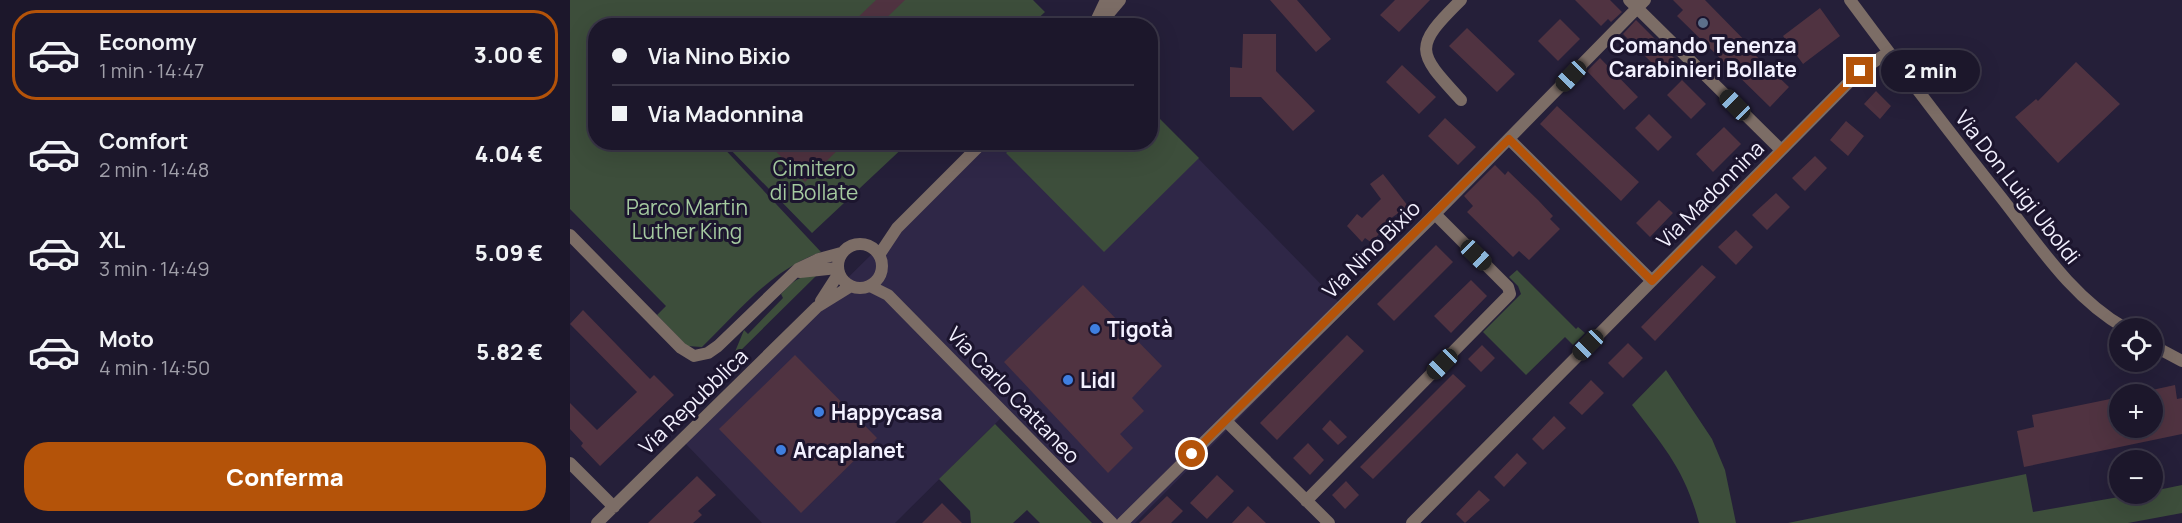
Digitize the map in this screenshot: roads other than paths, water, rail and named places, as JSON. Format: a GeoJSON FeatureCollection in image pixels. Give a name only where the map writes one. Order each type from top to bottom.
{"type":"FeatureCollection","features":[{"type":"Feature","properties":{"kind":"street"},"geometry":{"type":"LineString","coordinates":[[1099,18],[1106,0]]}},
{"type":"Feature","properties":{"kind":"street"},"geometry":{"type":"LineString","coordinates":[[1103,18],[1120,0]]}},
{"type":"Feature","properties":{"kind":"street"},"geometry":{"type":"LineString","coordinates":[[1461,0],[1433,29],[1428,39],[1426,54],[1431,66],[1461,100]]}},
{"type":"Feature","properties":{"kind":"street","name":"Via Don Luigi Uboldi"},"geometry":{"type":"LineString","coordinates":[[1850,0],[2050,261],[2080,293],[2112,318]]}},
{"type":"Feature","properties":{"kind":"street"},"geometry":{"type":"LineString","coordinates":[[1637,3],[1781,150]]}},
{"type":"Feature","properties":{"kind":"street","name":"Via Nino Bixio"},"geometry":{"type":"LineString","coordinates":[[1122,523],[1435,214],[1637,3]]}},
{"type":"Feature","properties":{"kind":"street","name":"Via Madonnina"},"geometry":{"type":"LineString","coordinates":[[1412,523],[1860,71],[1889,52]]}},
{"type":"Feature","properties":{"kind":"street"},"geometry":{"type":"LineString","coordinates":[[1509,139],[1652,281]]}},
{"type":"Feature","properties":{"kind":"street"},"geometry":{"type":"LineString","coordinates":[[879,255],[897,228],[975,150]]}},
{"type":"Feature","properties":{"kind":"street"},"geometry":{"type":"LineString","coordinates":[[1306,501],[1510,294],[1508,287],[1435,214]]}},
{"type":"Feature","properties":{"kind":"street"},"geometry":{"type":"LineString","coordinates":[[570,235],[681,348],[694,356],[708,353],[718,346],[788,278],[807,264],[841,254],[854,244],[869,245],[897,228]]}},
{"type":"Feature","properties":{"kind":"street"},"geometry":{"type":"LineString","coordinates":[[841,254],[838,271],[841,279],[851,286],[864,288],[870,286],[880,276],[882,269],[879,255],[869,245]]}},
{"type":"Feature","properties":{"kind":"street"},"geometry":{"type":"LineString","coordinates":[[788,278],[810,270],[838,271]]}},
{"type":"Feature","properties":{"kind":"street","name":"Via Repubblica"},"geometry":{"type":"LineString","coordinates":[[817,307],[838,271]]}},
{"type":"Feature","properties":{"kind":"street","name":"Via Carlo Cattaneo"},"geometry":{"type":"LineString","coordinates":[[880,276],[888,295]]}},
{"type":"Feature","properties":{"kind":"street","name":"Via Repubblica"},"geometry":{"type":"LineString","coordinates":[[597,523],[817,307],[851,286]]}},
{"type":"Feature","properties":{"kind":"street","name":"Via Carlo Cattaneo"},"geometry":{"type":"LineString","coordinates":[[870,286],[888,295],[1112,523]]}},
{"type":"Feature","properties":{"kind":"street"},"geometry":{"type":"LineString","coordinates":[[2163,351],[2182,361]]}},
{"type":"Feature","properties":{"kind":"street"},"geometry":{"type":"LineString","coordinates":[[1226,421],[1329,523]]}},
{"type":"Feature","properties":{"kind":"street"},"geometry":{"type":"LineString","coordinates":[[570,463],[614,507]]}},
{"type":"Feature","properties":{"kind":"place","name":"Comando Tenenza Carabinieri Bollate"},"geometry":{"type":"Point","coordinates":[1703,23]}},
{"type":"Feature","properties":{"kind":"place","name":"Tigotà"},"geometry":{"type":"Point","coordinates":[1095,329]}},
{"type":"Feature","properties":{"kind":"place","name":"Lidl"},"geometry":{"type":"Point","coordinates":[1068,380]}},
{"type":"Feature","properties":{"kind":"place","name":"Happycasa"},"geometry":{"type":"Point","coordinates":[819,412]}},
{"type":"Feature","properties":{"kind":"place","name":"Arcaplanet"},"geometry":{"type":"Point","coordinates":[781,450]}},
{"type":"Feature","properties":{"kind":"park label","name":"Cimitero di Bollate"},"geometry":{"type":"Point","coordinates":[814,180]}},
{"type":"Feature","properties":{"kind":"park label","name":"Parco Martin Luther King"},"geometry":{"type":"Point","coordinates":[687,219]}}]}
